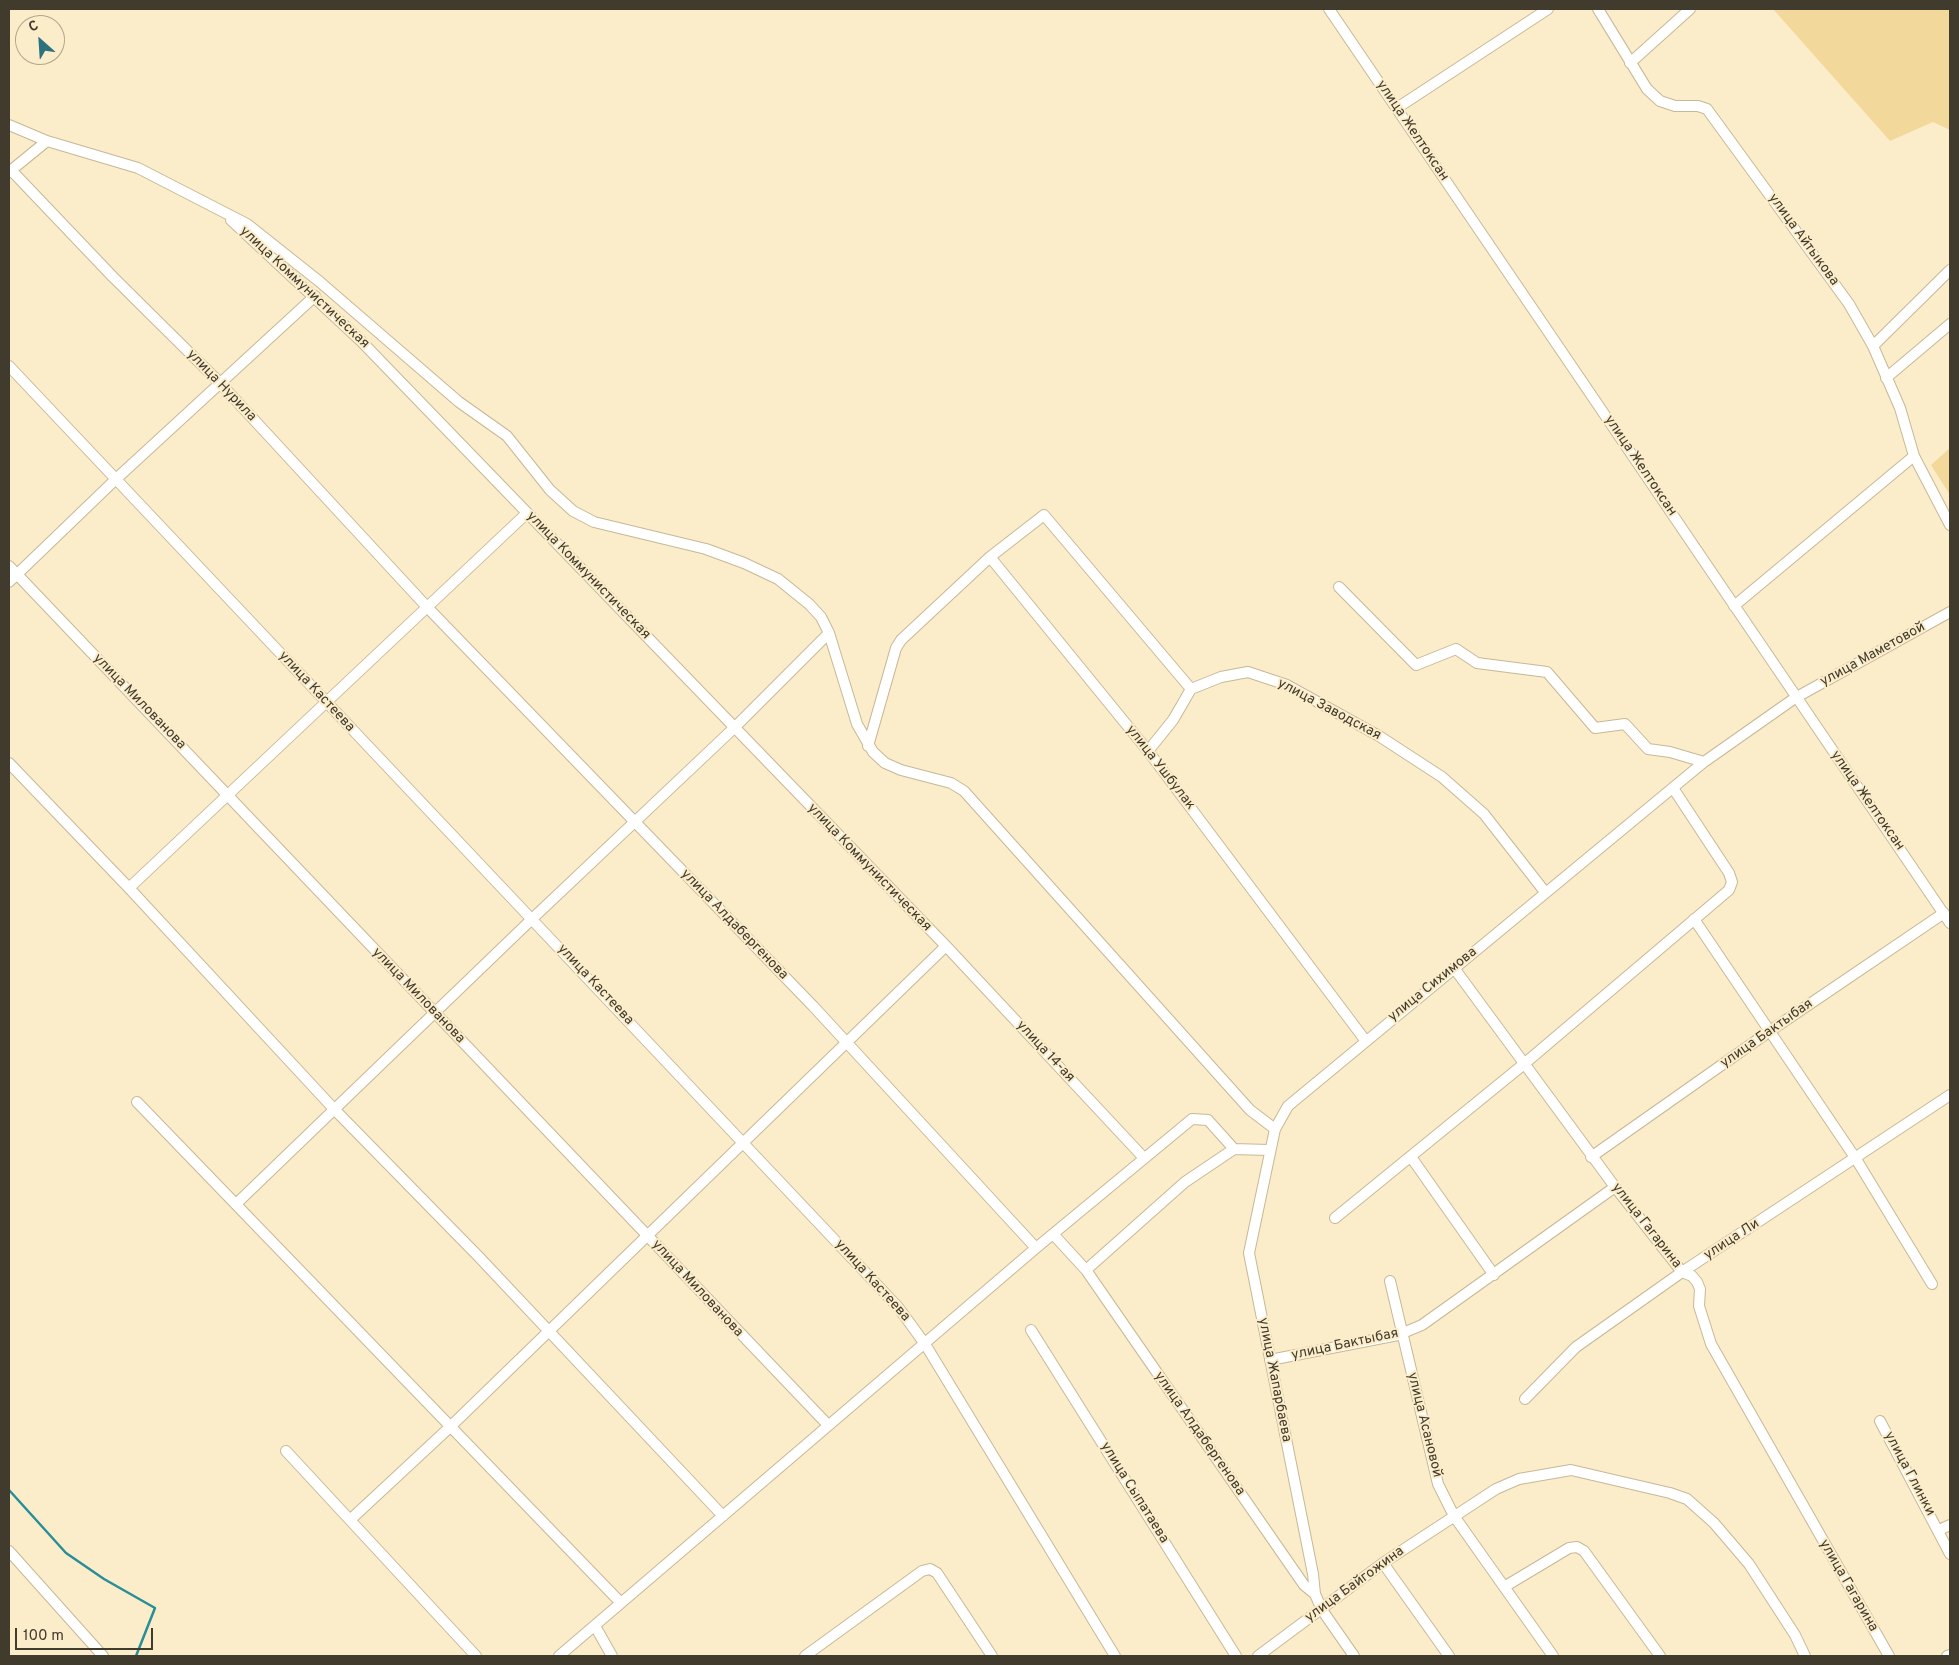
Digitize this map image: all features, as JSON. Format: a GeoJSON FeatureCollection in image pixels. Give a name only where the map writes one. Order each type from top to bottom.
{"type":"FeatureCollection","features":[{"type":"Feature","properties":{"kind":"street","name":"улица Желтоксан"},"geometry":{"type":"LineString","coordinates":[[1328,9],[1795,698],[1950,923]]}},
{"type":"Feature","properties":{"kind":"street"},"geometry":{"type":"LineString","coordinates":[[1396,108],[1548,9]]}},
{"type":"Feature","properties":{"kind":"street","name":"улица Айтыкова"},"geometry":{"type":"LineString","coordinates":[[1598,9],[1647,89],[1660,101],[1675,106],[1698,106],[1707,109],[1848,304],[1873,346],[1900,408],[1914,456],[1950,525]]}},
{"type":"Feature","properties":{"kind":"street"},"geometry":{"type":"LineString","coordinates":[[1630,63],[1690,9]]}},
{"type":"Feature","properties":{"kind":"street"},"geometry":{"type":"LineString","coordinates":[[9,125],[47,141],[138,168],[248,224],[320,282],[459,402],[507,436],[550,490],[573,511],[594,522],[706,549],[744,563],[778,579],[809,604],[821,617],[829,633],[857,724],[868,746],[885,763],[901,770],[951,784],[964,791],[1250,1110],[1274,1129]]}},
{"type":"Feature","properties":{"kind":"street"},"geometry":{"type":"LineString","coordinates":[[10,171],[47,141]]}},
{"type":"Feature","properties":{"kind":"street","name":"улица Нурила"},"geometry":{"type":"LineString","coordinates":[[10,171],[113,278],[220,382],[427,607]]}},
{"type":"Feature","properties":{"kind":"street","name":"улица Коммунистическая"},"geometry":{"type":"LineString","coordinates":[[224,213],[315,296],[946,946]]}},
{"type":"Feature","properties":{"kind":"street"},"geometry":{"type":"LineString","coordinates":[[1873,346],[1950,270]]}},
{"type":"Feature","properties":{"kind":"street"},"geometry":{"type":"LineString","coordinates":[[9,582],[116,479],[315,296]]}},
{"type":"Feature","properties":{"kind":"street"},"geometry":{"type":"LineString","coordinates":[[1886,378],[1950,324]]}},
{"type":"Feature","properties":{"kind":"street","name":"улица Кастеева"},"geometry":{"type":"LineString","coordinates":[[9,366],[898,1307],[925,1344],[1115,1656]]}},
{"type":"Feature","properties":{"kind":"street"},"geometry":{"type":"LineString","coordinates":[[1734,606],[1914,456]]}},
{"type":"Feature","properties":{"kind":"street"},"geometry":{"type":"LineString","coordinates":[[129,888],[527,513]]}},
{"type":"Feature","properties":{"kind":"street"},"geometry":{"type":"LineString","coordinates":[[868,746],[896,648],[901,640],[990,557],[1044,515],[1191,689],[1173,720],[1148,751]]}},
{"type":"Feature","properties":{"kind":"street","name":"улица Ушбулак"},"geometry":{"type":"LineString","coordinates":[[990,557],[1148,751],[1365,1040]]}},
{"type":"Feature","properties":{"kind":"street","name":"улица Милованова"},"geometry":{"type":"LineString","coordinates":[[9,566],[828,1425]]}},
{"type":"Feature","properties":{"kind":"street"},"geometry":{"type":"LineString","coordinates":[[1339,587],[1416,665],[1456,649],[1477,663],[1547,672],[1595,728],[1625,724],[1648,749],[1670,752],[1704,762]]}},
{"type":"Feature","properties":{"kind":"street","name":"улица Алдабергенова"},"geometry":{"type":"LineString","coordinates":[[427,607],[846,1042],[1036,1248]]}},
{"type":"Feature","properties":{"kind":"street","name":"улица Маметовой"},"geometry":{"type":"LineString","coordinates":[[1795,698],[1950,612]]}},
{"type":"Feature","properties":{"kind":"street"},"geometry":{"type":"LineString","coordinates":[[236,1204],[532,918],[734,728],[829,633]]}},
{"type":"Feature","properties":{"kind":"street","name":"улица Заводская"},"geometry":{"type":"LineString","coordinates":[[1191,689],[1221,677],[1248,672],[1287,685],[1379,736],[1442,777],[1484,814],[1546,892]]}},
{"type":"Feature","properties":{"kind":"street","name":"улица Сихимова"},"geometry":{"type":"LineString","coordinates":[[1269,1150],[1274,1129],[1288,1106],[1365,1040],[1704,762],[1795,698]]}},
{"type":"Feature","properties":{"kind":"street"},"geometry":{"type":"LineString","coordinates":[[9,763],[129,888],[334,1109],[723,1516]]}},
{"type":"Feature","properties":{"kind":"street"},"geometry":{"type":"LineString","coordinates":[[1335,1218],[1524,1064],[1729,890],[1732,882],[1729,873],[1674,788]]}},
{"type":"Feature","properties":{"kind":"street","name":"улица Бактыбая"},"geometry":{"type":"LineString","coordinates":[[1592,1157],[1770,1031],[1944,913]]}},
{"type":"Feature","properties":{"kind":"street"},"geometry":{"type":"LineString","coordinates":[[1694,919],[1856,1159],[1932,1284]]}},
{"type":"Feature","properties":{"kind":"street"},"geometry":{"type":"LineString","coordinates":[[350,1520],[450,1427],[946,946]]}},
{"type":"Feature","properties":{"kind":"street","name":"улица 14-ая"},"geometry":{"type":"LineString","coordinates":[[946,946],[1144,1158]]}},
{"type":"Feature","properties":{"kind":"street","name":"улица Гагарина"},"geometry":{"type":"LineString","coordinates":[[1454,968],[1615,1187],[1682,1272],[1692,1276],[1697,1282],[1700,1289],[1699,1306],[1711,1344],[1889,1656]]}},
{"type":"Feature","properties":{"kind":"street","name":"улица Ли"},"geometry":{"type":"LineString","coordinates":[[1524,1399],[1576,1347],[1682,1272],[1856,1159],[1950,1095]]}},
{"type":"Feature","properties":{"kind":"street"},"geometry":{"type":"LineString","coordinates":[[137,1102],[621,1603]]}},
{"type":"Feature","properties":{"kind":"street"},"geometry":{"type":"LineString","coordinates":[[559,1656],[1036,1248],[1192,1119],[1208,1120],[1234,1149]]}},
{"type":"Feature","properties":{"kind":"street"},"geometry":{"type":"LineString","coordinates":[[1086,1270],[1185,1182],[1234,1149],[1269,1150]]}},
{"type":"Feature","properties":{"kind":"street","name":"улица Жапарбаева"},"geometry":{"type":"LineString","coordinates":[[1269,1150],[1249,1253],[1313,1574],[1315,1594],[1322,1610]]}},
{"type":"Feature","properties":{"kind":"street"},"geometry":{"type":"LineString","coordinates":[[1411,1156],[1494,1275]]}},
{"type":"Feature","properties":{"kind":"street","name":"улица Бактыбая"},"geometry":{"type":"LineString","coordinates":[[1270,1360],[1401,1334],[1422,1325],[1615,1187]]}},
{"type":"Feature","properties":{"kind":"street","name":"улица Алдабергенова"},"geometry":{"type":"LineString","coordinates":[[1053,1234],[1086,1270],[1304,1585],[1315,1594]]}},
{"type":"Feature","properties":{"kind":"street","name":"улица Асановой"},"geometry":{"type":"LineString","coordinates":[[1390,1281],[1438,1484],[1454,1516],[1553,1656]]}},
{"type":"Feature","properties":{"kind":"street","name":"улица Сыпатаева"},"geometry":{"type":"LineString","coordinates":[[1031,1330],[1236,1656]]}},
{"type":"Feature","properties":{"kind":"street","name":"улица Глинки"},"geometry":{"type":"LineString","coordinates":[[1880,1421],[1950,1554]]}},
{"type":"Feature","properties":{"kind":"street"},"geometry":{"type":"LineString","coordinates":[[286,1451],[476,1656]]}},
{"type":"Feature","properties":{"kind":"street","name":"улица Байгожина"},"geometry":{"type":"LineString","coordinates":[[1258,1656],[1383,1563],[1496,1489],[1519,1479],[1571,1470],[1670,1493],[1686,1499],[1714,1523],[1749,1564],[1795,1635],[1805,1656]]}},
{"type":"Feature","properties":{"kind":"street"},"geometry":{"type":"LineString","coordinates":[[1939,1530],[1950,1525]]}},
{"type":"Feature","properties":{"kind":"street"},"geometry":{"type":"LineString","coordinates":[[1504,1587],[1569,1548],[1577,1546],[1584,1551],[1660,1656]]}},
{"type":"Feature","properties":{"kind":"street"},"geometry":{"type":"LineString","coordinates":[[9,1551],[103,1656]]}},
{"type":"Feature","properties":{"kind":"street"},"geometry":{"type":"LineString","coordinates":[[1383,1563],[1450,1656]]}},
{"type":"Feature","properties":{"kind":"street"},"geometry":{"type":"LineString","coordinates":[[805,1656],[922,1571],[930,1569],[937,1573],[992,1656]]}},
{"type":"Feature","properties":{"kind":"street"},"geometry":{"type":"LineString","coordinates":[[1322,1610],[1354,1656]]}},
{"type":"Feature","properties":{"kind":"street"},"geometry":{"type":"LineString","coordinates":[[594,1626],[612,1656]]}},
{"type":"Feature","properties":{"kind":"shaded area"},"geometry":{"type":"Polygon","coordinates":[[[1773,9],[1950,9],[1950,130],[1933,122],[1890,141],[1773,9]]]}},
{"type":"Feature","properties":{"kind":"shaded area"},"geometry":{"type":"Polygon","coordinates":[[[1950,448],[1950,495],[1931,465],[1950,448]]]}},
{"type":"Feature","properties":{"kind":"waterway"},"geometry":{"type":"LineString","coordinates":[[9,1490],[66,1553],[104,1579],[155,1608],[136,1656]]}}]}
